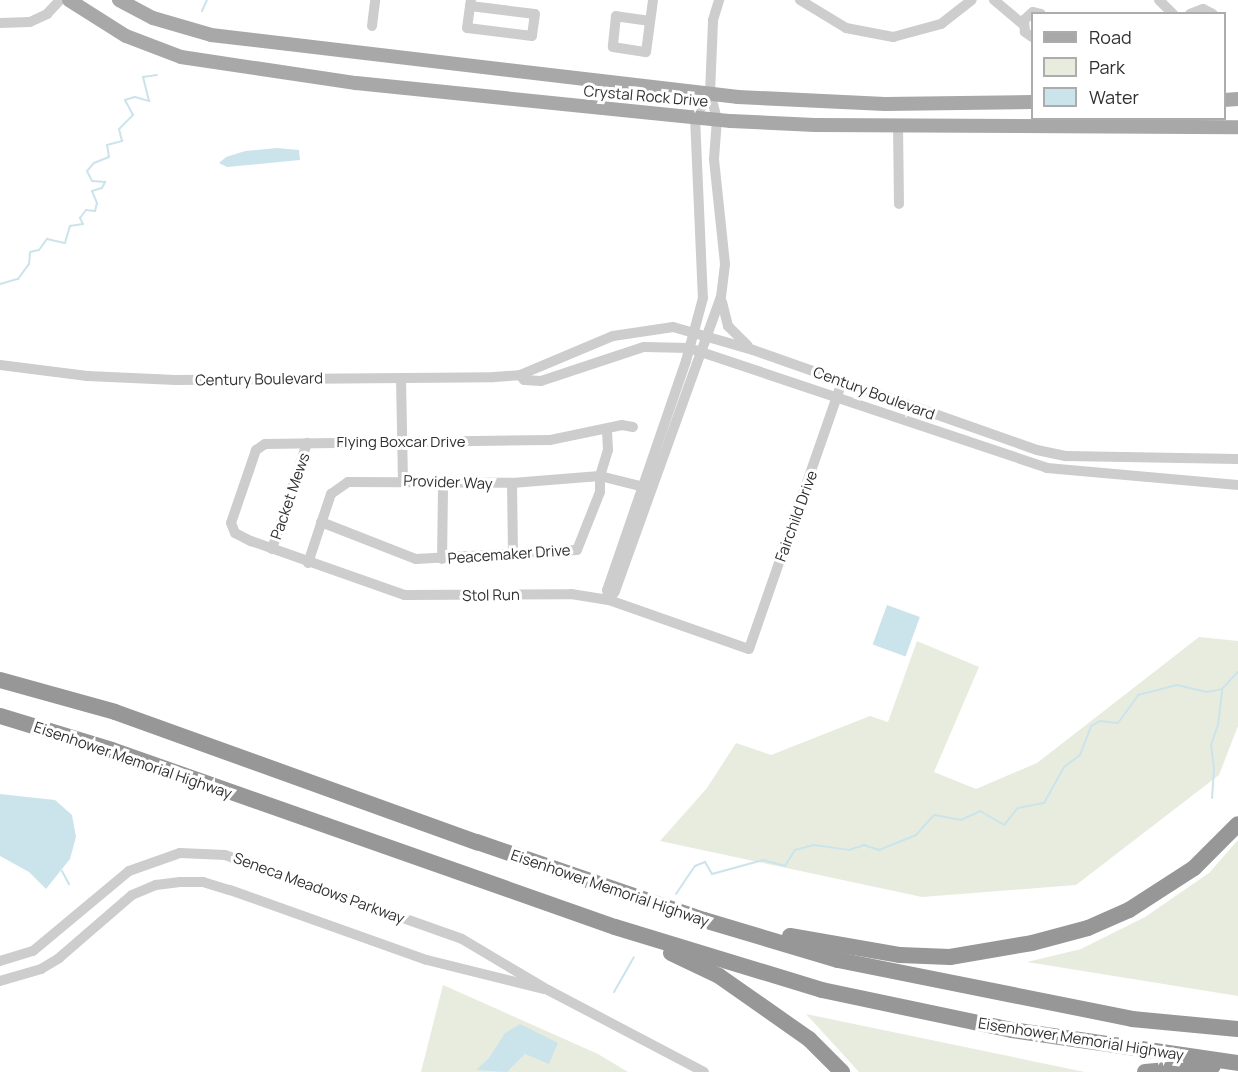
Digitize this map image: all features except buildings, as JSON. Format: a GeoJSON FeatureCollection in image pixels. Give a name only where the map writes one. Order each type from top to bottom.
{"type":"FeatureCollection","features":[{"type":"Feature","properties":{"kind":"highway","name":"Eisenhower Memorial Highway"},"geometry":{"type":"LineString","coordinates":[[0,680],[115,712],[704,920],[850,962],[1132,1019],[1238,1029]]}},
{"type":"Feature","properties":{"kind":"highway","name":"Eisenhower Memorial Highway"},"geometry":{"type":"LineString","coordinates":[[0,716],[112,750],[615,927],[822,990],[1012,1030],[1238,1063]]}},
{"type":"Feature","properties":{"kind":"highway"},"geometry":{"type":"LineString","coordinates":[[0,726],[112,750]]}},
{"type":"Feature","properties":{"kind":"highway"},"geometry":{"type":"LineString","coordinates":[[704,920],[900,955],[950,957],[992,952],[1088,928],[1129,910],[1194,868],[1238,824]]}},
{"type":"Feature","properties":{"kind":"highway"},"geometry":{"type":"LineString","coordinates":[[615,927],[720,976],[809,1039],[842,1072]]}},
{"type":"Feature","properties":{"kind":"highway"},"geometry":{"type":"LineString","coordinates":[[1145,1072],[1238,1063]]}},
{"type":"Feature","properties":{"kind":"main road","name":"Crystal Rock Drive"},"geometry":{"type":"LineString","coordinates":[[69,0],[126,36],[163,51],[218,65],[356,83],[695,117],[815,125],[1238,127]]}},
{"type":"Feature","properties":{"kind":"main road","name":"Crystal Rock Drive"},"geometry":{"type":"LineString","coordinates":[[119,0],[153,18],[211,35],[710,93],[885,104],[1031,102]]}},
{"type":"Feature","properties":{"kind":"street"},"geometry":{"type":"LineString","coordinates":[[0,23],[15,25],[39,19],[60,0]]}},
{"type":"Feature","properties":{"kind":"street"},"geometry":{"type":"LineString","coordinates":[[372,26],[375,0]]}},
{"type":"Feature","properties":{"kind":"street"},"geometry":{"type":"LineString","coordinates":[[650,21],[653,0]]}},
{"type":"Feature","properties":{"kind":"street"},"geometry":{"type":"LineString","coordinates":[[609,600],[607,590],[702,351],[721,297],[725,264],[714,159],[717,119],[710,93],[714,20],[719,0]]}},
{"type":"Feature","properties":{"kind":"street"},"geometry":{"type":"LineString","coordinates":[[800,0],[846,28],[893,37],[940,24],[972,0]]}},
{"type":"Feature","properties":{"kind":"street"},"geometry":{"type":"LineString","coordinates":[[994,0],[1023,24],[1031,36]]}},
{"type":"Feature","properties":{"kind":"street"},"geometry":{"type":"LineString","coordinates":[[1159,0],[1171,12]]}},
{"type":"Feature","properties":{"kind":"street"},"geometry":{"type":"LineString","coordinates":[[470,3],[535,14],[532,36],[467,28],[470,3]]}},
{"type":"Feature","properties":{"kind":"street"},"geometry":{"type":"LineString","coordinates":[[1195,12],[1203,9],[1209,12]]}},
{"type":"Feature","properties":{"kind":"street"},"geometry":{"type":"LineString","coordinates":[[1023,24],[1031,14]]}},
{"type":"Feature","properties":{"kind":"street"},"geometry":{"type":"LineString","coordinates":[[646,488],[693,331],[705,282],[695,117],[710,93]]}},
{"type":"Feature","properties":{"kind":"street"},"geometry":{"type":"LineString","coordinates":[[898,124],[899,204]]}},
{"type":"Feature","properties":{"kind":"street"},"geometry":{"type":"LineString","coordinates":[[721,297],[728,326],[753,350]]}},
{"type":"Feature","properties":{"kind":"street","name":"Century Boulevard"},"geometry":{"type":"LineString","coordinates":[[0,365],[120,378],[401,378],[519,375],[613,336],[642,329],[693,331],[1037,450],[1066,456],[1238,459]]}},
{"type":"Feature","properties":{"kind":"street","name":"Century Boulevard"},"geometry":{"type":"LineString","coordinates":[[519,375],[524,380],[541,381],[644,347],[688,348],[1047,468],[1238,485]]}},
{"type":"Feature","properties":{"kind":"street"},"geometry":{"type":"LineString","coordinates":[[401,378],[403,480]]}},
{"type":"Feature","properties":{"kind":"street","name":"Fairchild Drive"},"geometry":{"type":"LineString","coordinates":[[749,649],[839,398],[842,382]]}},
{"type":"Feature","properties":{"kind":"street","name":"Flying Boxcar Drive"},"geometry":{"type":"LineString","coordinates":[[235,534],[231,523],[256,450],[265,444],[550,440],[607,430],[622,425],[633,427]]}},
{"type":"Feature","properties":{"kind":"street","name":"Peacemaker Drive"},"geometry":{"type":"LineString","coordinates":[[321,522],[397,554],[416,559],[577,550],[600,492],[600,476],[608,450],[607,430]]}},
{"type":"Feature","properties":{"kind":"street","name":"Packet Mews"},"geometry":{"type":"LineString","coordinates":[[272,549],[307,443]]}},
{"type":"Feature","properties":{"kind":"street","name":"Provider Way"},"geometry":{"type":"LineString","coordinates":[[308,562],[331,494],[339,485],[403,480],[512,483],[600,476],[646,488]]}},
{"type":"Feature","properties":{"kind":"street"},"geometry":{"type":"LineString","coordinates":[[439,482],[443,489],[442,559]]}},
{"type":"Feature","properties":{"kind":"street"},"geometry":{"type":"LineString","coordinates":[[512,483],[513,553]]}},
{"type":"Feature","properties":{"kind":"street","name":"Stol Run"},"geometry":{"type":"LineString","coordinates":[[235,534],[404,595],[572,594],[609,600],[749,649]]}},
{"type":"Feature","properties":{"kind":"street","name":"Seneca Meadows Parkway"},"geometry":{"type":"LineString","coordinates":[[0,961],[33,951],[129,871],[156,860],[201,852],[225,855],[285,874],[462,939],[529,976],[548,990],[700,1071]]}},
{"type":"Feature","properties":{"kind":"street","name":"Seneca Meadows Parkway"},"geometry":{"type":"LineString","coordinates":[[0,981],[41,969],[59,958],[132,895],[156,885],[203,882],[426,960],[548,990]]}},
{"type":"Feature","properties":{"kind":"green space"},"geometry":{"type":"Polygon","coordinates":[[[1199,637],[1238,641],[1238,726],[1219,775],[1076,885],[922,897],[660,841],[707,788],[736,743],[771,755],[870,716],[888,722],[917,641],[979,667],[934,772],[976,789],[1037,763],[1199,637]]]}},
{"type":"Feature","properties":{"kind":"green space"},"geometry":{"type":"Polygon","coordinates":[[[1238,840],[1238,996],[1027,962],[1081,949],[1145,917],[1209,873],[1238,840]]]}},
{"type":"Feature","properties":{"kind":"green space"},"geometry":{"type":"Polygon","coordinates":[[[443,985],[598,1054],[628,1072],[421,1072],[443,985]]]}},
{"type":"Feature","properties":{"kind":"green space"},"geometry":{"type":"Polygon","coordinates":[[[806,1014],[1085,1072],[859,1072],[806,1014]]]}},
{"type":"Feature","properties":{"kind":"water"},"geometry":{"type":"Polygon","coordinates":[[[277,148],[299,150],[300,160],[227,167],[219,163],[226,157],[245,151],[277,148]]]}},
{"type":"Feature","properties":{"kind":"water"},"geometry":{"type":"Polygon","coordinates":[[[887,605],[920,617],[906,656],[873,644],[887,605]]]}},
{"type":"Feature","properties":{"kind":"water"},"geometry":{"type":"Polygon","coordinates":[[[0,794],[55,800],[72,815],[76,837],[70,859],[46,889],[29,872],[0,856],[0,794]]]}},
{"type":"Feature","properties":{"kind":"water"},"geometry":{"type":"Polygon","coordinates":[[[520,1024],[558,1043],[549,1064],[525,1054],[507,1072],[476,1070],[489,1058],[505,1033],[520,1024]]]}},
{"type":"Feature","properties":{"kind":"waterway"},"geometry":{"type":"LineString","coordinates":[[202,11],[207,0]]}},
{"type":"Feature","properties":{"kind":"waterway"},"geometry":{"type":"LineString","coordinates":[[0,284],[18,279],[29,264],[30,252],[39,250],[47,239],[65,243],[70,226],[83,224],[80,218],[86,210],[95,211],[97,203],[92,191],[102,188],[105,182],[92,181],[87,171],[94,163],[109,157],[107,145],[122,141],[119,129],[133,115],[125,100],[135,97],[149,101],[143,77],[157,75]]}},
{"type":"Feature","properties":{"kind":"waterway"},"geometry":{"type":"LineString","coordinates":[[676,894],[695,866],[705,862],[712,874],[763,860],[785,866],[795,850],[814,845],[849,850],[864,845],[879,850],[916,835],[934,815],[961,820],[980,811],[1004,825],[1018,808],[1044,803],[1064,767],[1080,755],[1091,726],[1100,721],[1118,723],[1138,695],[1177,685],[1207,692],[1222,689],[1238,672]]}},
{"type":"Feature","properties":{"kind":"waterway"},"geometry":{"type":"LineString","coordinates":[[1212,798],[1214,769],[1211,745],[1218,725],[1222,690]]}},
{"type":"Feature","properties":{"kind":"waterway"},"geometry":{"type":"LineString","coordinates":[[62,871],[69,884]]}},
{"type":"Feature","properties":{"kind":"waterway"},"geometry":{"type":"LineString","coordinates":[[614,992],[634,957]]}}]}
